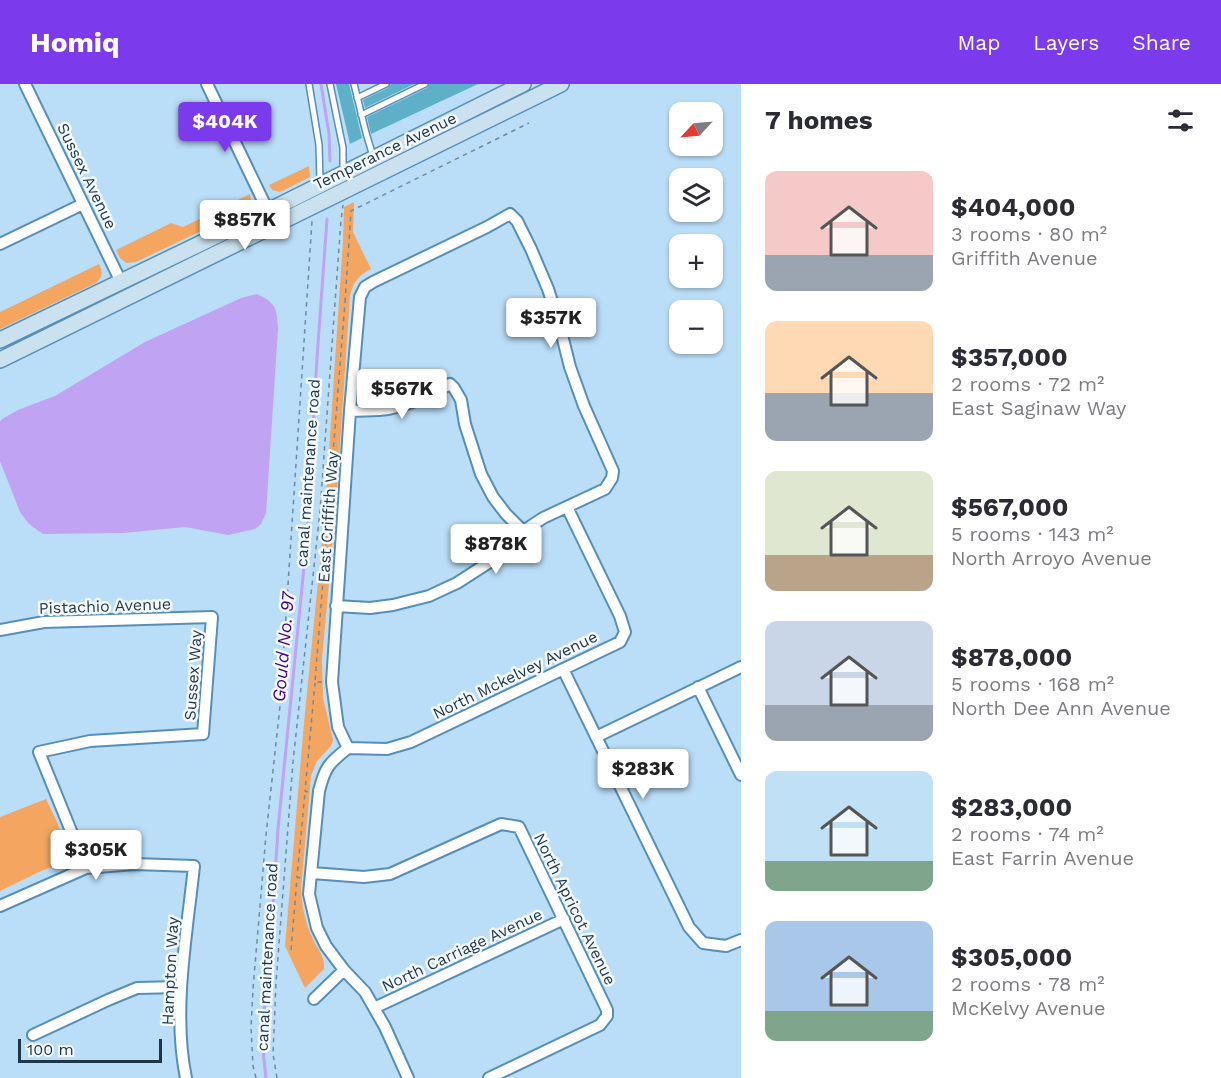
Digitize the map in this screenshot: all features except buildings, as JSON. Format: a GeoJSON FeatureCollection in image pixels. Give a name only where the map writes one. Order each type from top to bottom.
{"type":"FeatureCollection","features":[{"type":"Feature","properties":{"kind":"main road","name":"Temperance Avenue"},"geometry":{"type":"LineString","coordinates":[[0,340],[268,211],[523,84]]}},
{"type":"Feature","properties":{"kind":"main road","name":"Temperance Avenue"},"geometry":{"type":"LineString","coordinates":[[0,360],[561,84]]}},
{"type":"Feature","properties":{"kind":"main road"},"geometry":{"type":"LineString","coordinates":[[188,268],[197,256],[260,225],[268,211]]}},
{"type":"Feature","properties":{"kind":"street","name":"Sussex Avenue"},"geometry":{"type":"LineString","coordinates":[[25,84],[121,282]]}},
{"type":"Feature","properties":{"kind":"street"},"geometry":{"type":"LineString","coordinates":[[207,84],[268,211]]}},
{"type":"Feature","properties":{"kind":"street"},"geometry":{"type":"LineString","coordinates":[[0,244],[83,204]]}},
{"type":"Feature","properties":{"kind":"street","name":"East Criffith Way"},"geometry":{"type":"LineString","coordinates":[[348,748],[338,727],[332,682],[350,411],[360,297],[365,287],[510,214],[517,221],[559,322],[570,367],[584,406],[613,471],[612,478],[605,489],[567,507]]}},
{"type":"Feature","properties":{"kind":"street"},"geometry":{"type":"LineString","coordinates":[[350,411],[387,410],[429,396],[450,384],[461,400],[465,424],[481,474],[506,514],[524,532]]}},
{"type":"Feature","properties":{"kind":"street"},"geometry":{"type":"LineString","coordinates":[[336,606],[370,608],[429,596],[457,583],[502,554],[524,532],[543,518],[567,507]]}},
{"type":"Feature","properties":{"kind":"street","name":"North Mckelvey Avenue"},"geometry":{"type":"LineString","coordinates":[[348,748],[387,749],[411,742],[620,642],[625,632],[620,616],[567,507]]}},
{"type":"Feature","properties":{"kind":"street","name":"Pistachio Avenue"},"geometry":{"type":"LineString","coordinates":[[0,630],[44,622],[212,617]]}},
{"type":"Feature","properties":{"kind":"street","name":"Sussex Way"},"geometry":{"type":"LineString","coordinates":[[86,868],[39,752],[90,741],[204,735],[212,617]]}},
{"type":"Feature","properties":{"kind":"street"},"geometry":{"type":"LineString","coordinates":[[596,737],[741,667]]}},
{"type":"Feature","properties":{"kind":"street"},"geometry":{"type":"LineString","coordinates":[[564,669],[689,927],[703,943],[726,946],[741,939]]}},
{"type":"Feature","properties":{"kind":"street"},"geometry":{"type":"LineString","coordinates":[[699,687],[741,775]]}},
{"type":"Feature","properties":{"kind":"street"},"geometry":{"type":"LineString","coordinates":[[348,748],[331,761],[323,775],[319,792],[309,894],[317,928],[326,946],[365,992],[385,1027],[408,1078]]}},
{"type":"Feature","properties":{"kind":"street","name":"North Apricot Avenue"},"geometry":{"type":"LineString","coordinates":[[311,876],[364,877],[390,874],[501,824],[519,826],[607,1010],[607,1016],[600,1025],[489,1078]]}},
{"type":"Feature","properties":{"kind":"street","name":"Hampton Way"},"geometry":{"type":"LineString","coordinates":[[86,868],[134,864],[194,866],[181,987],[182,1057],[186,1078]]}},
{"type":"Feature","properties":{"kind":"street"},"geometry":{"type":"LineString","coordinates":[[0,906],[86,868]]}},
{"type":"Feature","properties":{"kind":"street","name":"North Carriage Avenue"},"geometry":{"type":"LineString","coordinates":[[374,1008],[564,919]]}},
{"type":"Feature","properties":{"kind":"street"},"geometry":{"type":"LineString","coordinates":[[314,999],[344,970]]}},
{"type":"Feature","properties":{"kind":"street"},"geometry":{"type":"LineString","coordinates":[[33,1035],[137,988],[181,987]]}},
{"type":"Feature","properties":{"kind":"lane"},"geometry":{"type":"LineString","coordinates":[[309,84],[319,145],[320,184]]}},
{"type":"Feature","properties":{"kind":"lane"},"geometry":{"type":"LineString","coordinates":[[330,84],[343,148],[343,172]]}},
{"type":"Feature","properties":{"kind":"lane"},"geometry":{"type":"LineString","coordinates":[[354,84],[373,158]]}},
{"type":"Feature","properties":{"kind":"lane"},"geometry":{"type":"LineString","coordinates":[[357,98],[386,84]]}},
{"type":"Feature","properties":{"kind":"lane"},"geometry":{"type":"LineString","coordinates":[[361,115],[425,84]]}},
{"type":"Feature","properties":{"kind":"path"},"geometry":{"type":"LineString","coordinates":[[291,950],[315,682],[351,211],[529,123]]}},
{"type":"Feature","properties":{"kind":"path","name":"canal maintenance road"},"geometry":{"type":"LineString","coordinates":[[277,1078],[273,1054],[278,961],[293,762],[320,511],[341,220],[344,207],[342,192]]}},
{"type":"Feature","properties":{"kind":"path","name":"canal maintenance road"},"geometry":{"type":"LineString","coordinates":[[256,1078],[251,1027],[253,989],[280,706],[313,206]]}},
{"type":"Feature","properties":{"kind":"path"},"geometry":{"type":"LineString","coordinates":[[345,302],[360,302]]}},
{"type":"Feature","properties":{"kind":"path"},"geometry":{"type":"LineString","coordinates":[[315,682],[332,682]]}},
{"type":"Feature","properties":{"kind":"path"},"geometry":{"type":"LineString","coordinates":[[305,791],[319,792]]}},
{"type":"Feature","properties":{"kind":"path"},"geometry":{"type":"LineString","coordinates":[[297,877],[311,876]]}},
{"type":"Feature","properties":{"kind":"shaded area"},"geometry":{"type":"Polygon","coordinates":[[[309,166],[310,177],[280,192],[272,190],[269,185],[309,166]]]}},
{"type":"Feature","properties":{"kind":"shaded area"},"geometry":{"type":"Polygon","coordinates":[[[250,194],[251,203],[247,209],[136,262],[126,263],[116,250],[171,223],[183,227],[250,194]]]}},
{"type":"Feature","properties":{"kind":"shaded area"},"geometry":{"type":"Polygon","coordinates":[[[354,202],[353,232],[371,269],[357,279],[350,296],[335,517],[322,659],[323,698],[333,740],[331,746],[317,761],[311,776],[301,889],[306,920],[322,956],[324,969],[305,988],[285,946],[325,511],[344,207],[354,202]]]}},
{"type":"Feature","properties":{"kind":"shaded area"},"geometry":{"type":"Polygon","coordinates":[[[99,264],[102,274],[96,283],[0,329],[0,312],[99,264]]]}},
{"type":"Feature","properties":{"kind":"shaded area"},"geometry":{"type":"Polygon","coordinates":[[[257,294],[272,303],[277,316],[278,329],[266,513],[261,524],[255,529],[228,535],[185,527],[123,533],[43,534],[29,524],[20,512],[0,461],[0,422],[2,419],[18,410],[55,396],[145,342],[241,298],[257,294]]]}},
{"type":"Feature","properties":{"kind":"shaded area"},"geometry":{"type":"Polygon","coordinates":[[[46,799],[58,824],[68,857],[66,862],[41,871],[0,891],[0,817],[46,799]]]}},
{"type":"Feature","properties":{"kind":"waterway","name":"Gould No. 97"},"geometry":{"type":"LineString","coordinates":[[321,84],[329,134],[330,161]]}},
{"type":"Feature","properties":{"kind":"waterway","name":"Gould No. 97"},"geometry":{"type":"LineString","coordinates":[[266,1078],[263,1050],[265,991],[278,829],[307,537],[327,219]]}}]}
